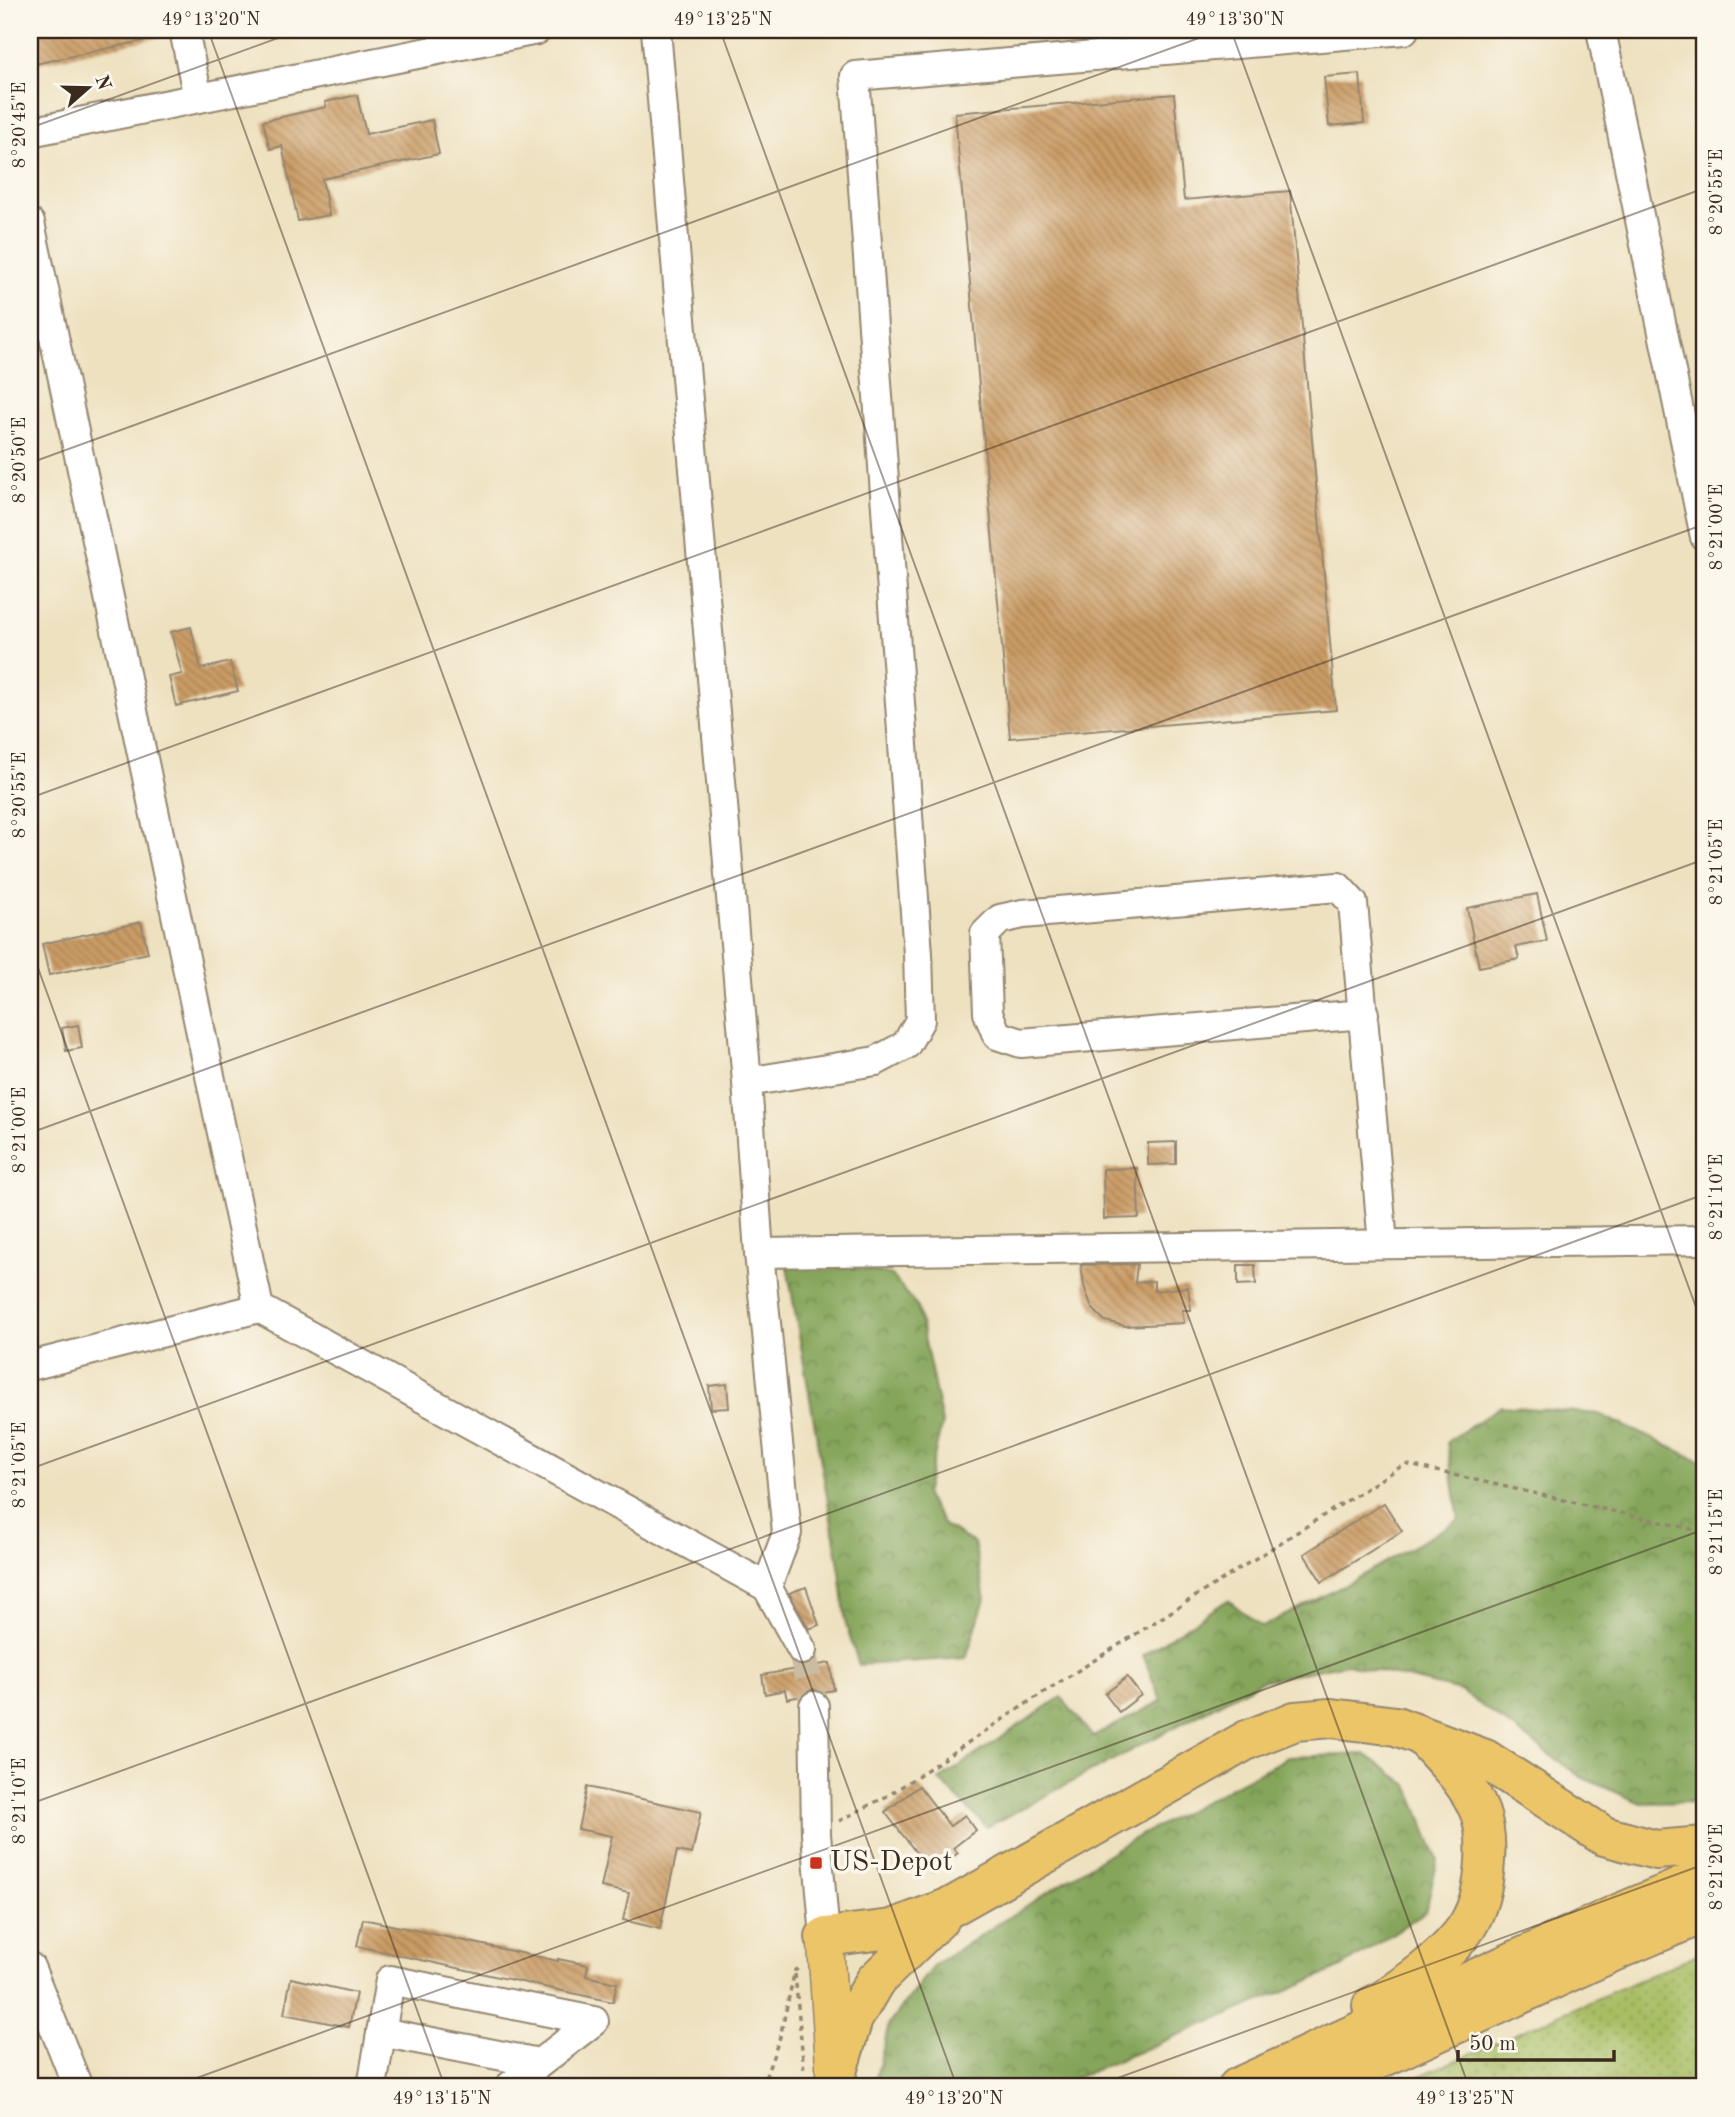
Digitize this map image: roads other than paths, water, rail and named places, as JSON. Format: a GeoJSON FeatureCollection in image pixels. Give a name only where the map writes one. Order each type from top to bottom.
{"type":"FeatureCollection","features":[{"type":"Feature","properties":{"kind":"highway"},"geometry":{"type":"LineString","coordinates":[[816,1957],[953,1906],[1247,1740],[1295,1721],[1331,1718],[1396,1726],[1485,1759],[1604,1836],[1656,1850],[1705,1846]]}},
{"type":"Feature","properties":{"kind":"highway"},"geometry":{"type":"LineString","coordinates":[[1237,2087],[1248,2066],[1389,1998],[1452,1947],[1473,1916],[1483,1887],[1486,1847],[1480,1814],[1464,1784],[1424,1737]]}},
{"type":"Feature","properties":{"kind":"highway"},"geometry":{"type":"LineString","coordinates":[[1237,2087],[1615,1915],[1705,1877]]}},
{"type":"Feature","properties":{"kind":"highway"},"geometry":{"type":"LineString","coordinates":[[825,2080],[875,1980],[953,1906]]}},
{"type":"Feature","properties":{"kind":"highway"},"geometry":{"type":"LineString","coordinates":[[1318,2087],[1622,1948],[1705,1913]]}},
{"type":"Feature","properties":{"kind":"main road"},"geometry":{"type":"LineString","coordinates":[[816,1957],[825,2080]]}},
{"type":"Feature","properties":{"kind":"street"},"geometry":{"type":"LineString","coordinates":[[184,30],[198,98]]}},
{"type":"Feature","properties":{"kind":"street"},"geometry":{"type":"LineString","coordinates":[[30,132],[537,30]]}},
{"type":"Feature","properties":{"kind":"street"},"geometry":{"type":"LineString","coordinates":[[656,30],[747,1082],[759,1253],[787,1533],[767,1587]]}},
{"type":"Feature","properties":{"kind":"street"},"geometry":{"type":"LineString","coordinates":[[747,1082],[876,1061],[906,1045],[920,1020],[918,954],[855,76],[1404,30]]}},
{"type":"Feature","properties":{"kind":"street"},"geometry":{"type":"LineString","coordinates":[[1601,30],[1705,537]]}},
{"type":"Feature","properties":{"kind":"street"},"geometry":{"type":"LineString","coordinates":[[30,223],[259,1308]]}},
{"type":"Feature","properties":{"kind":"street"},"geometry":{"type":"LineString","coordinates":[[1364,1014],[1021,1043],[997,1035],[988,1013],[985,934],[1000,919],[1023,914],[1338,887],[1353,903],[1364,1014],[1383,1244]]}},
{"type":"Feature","properties":{"kind":"street"},"geometry":{"type":"LineString","coordinates":[[759,1253],[1705,1240]]}},
{"type":"Feature","properties":{"kind":"street"},"geometry":{"type":"LineString","coordinates":[[30,1366],[259,1308],[767,1587],[802,1650]]}},
{"type":"Feature","properties":{"kind":"street"},"geometry":{"type":"LineString","coordinates":[[814,1719],[816,1957]]}},
{"type":"Feature","properties":{"kind":"street"},"geometry":{"type":"LineString","coordinates":[[30,1967],[78,2087]]}},
{"type":"Feature","properties":{"kind":"street"},"geometry":{"type":"LineString","coordinates":[[372,2087],[390,1980],[594,2021],[509,2087]]}},
{"type":"Feature","properties":{"kind":"street"},"geometry":{"type":"LineString","coordinates":[[381,2032],[540,2063]]}},
{"type":"Feature","properties":{"kind":"tunnel"},"geometry":{"type":"LineString","coordinates":[[802,1650],[814,1706]]}},
{"type":"Feature","properties":{"kind":"place","name":"US-Depot"},"geometry":{"type":"Point","coordinates":[816,1863]}}]}
